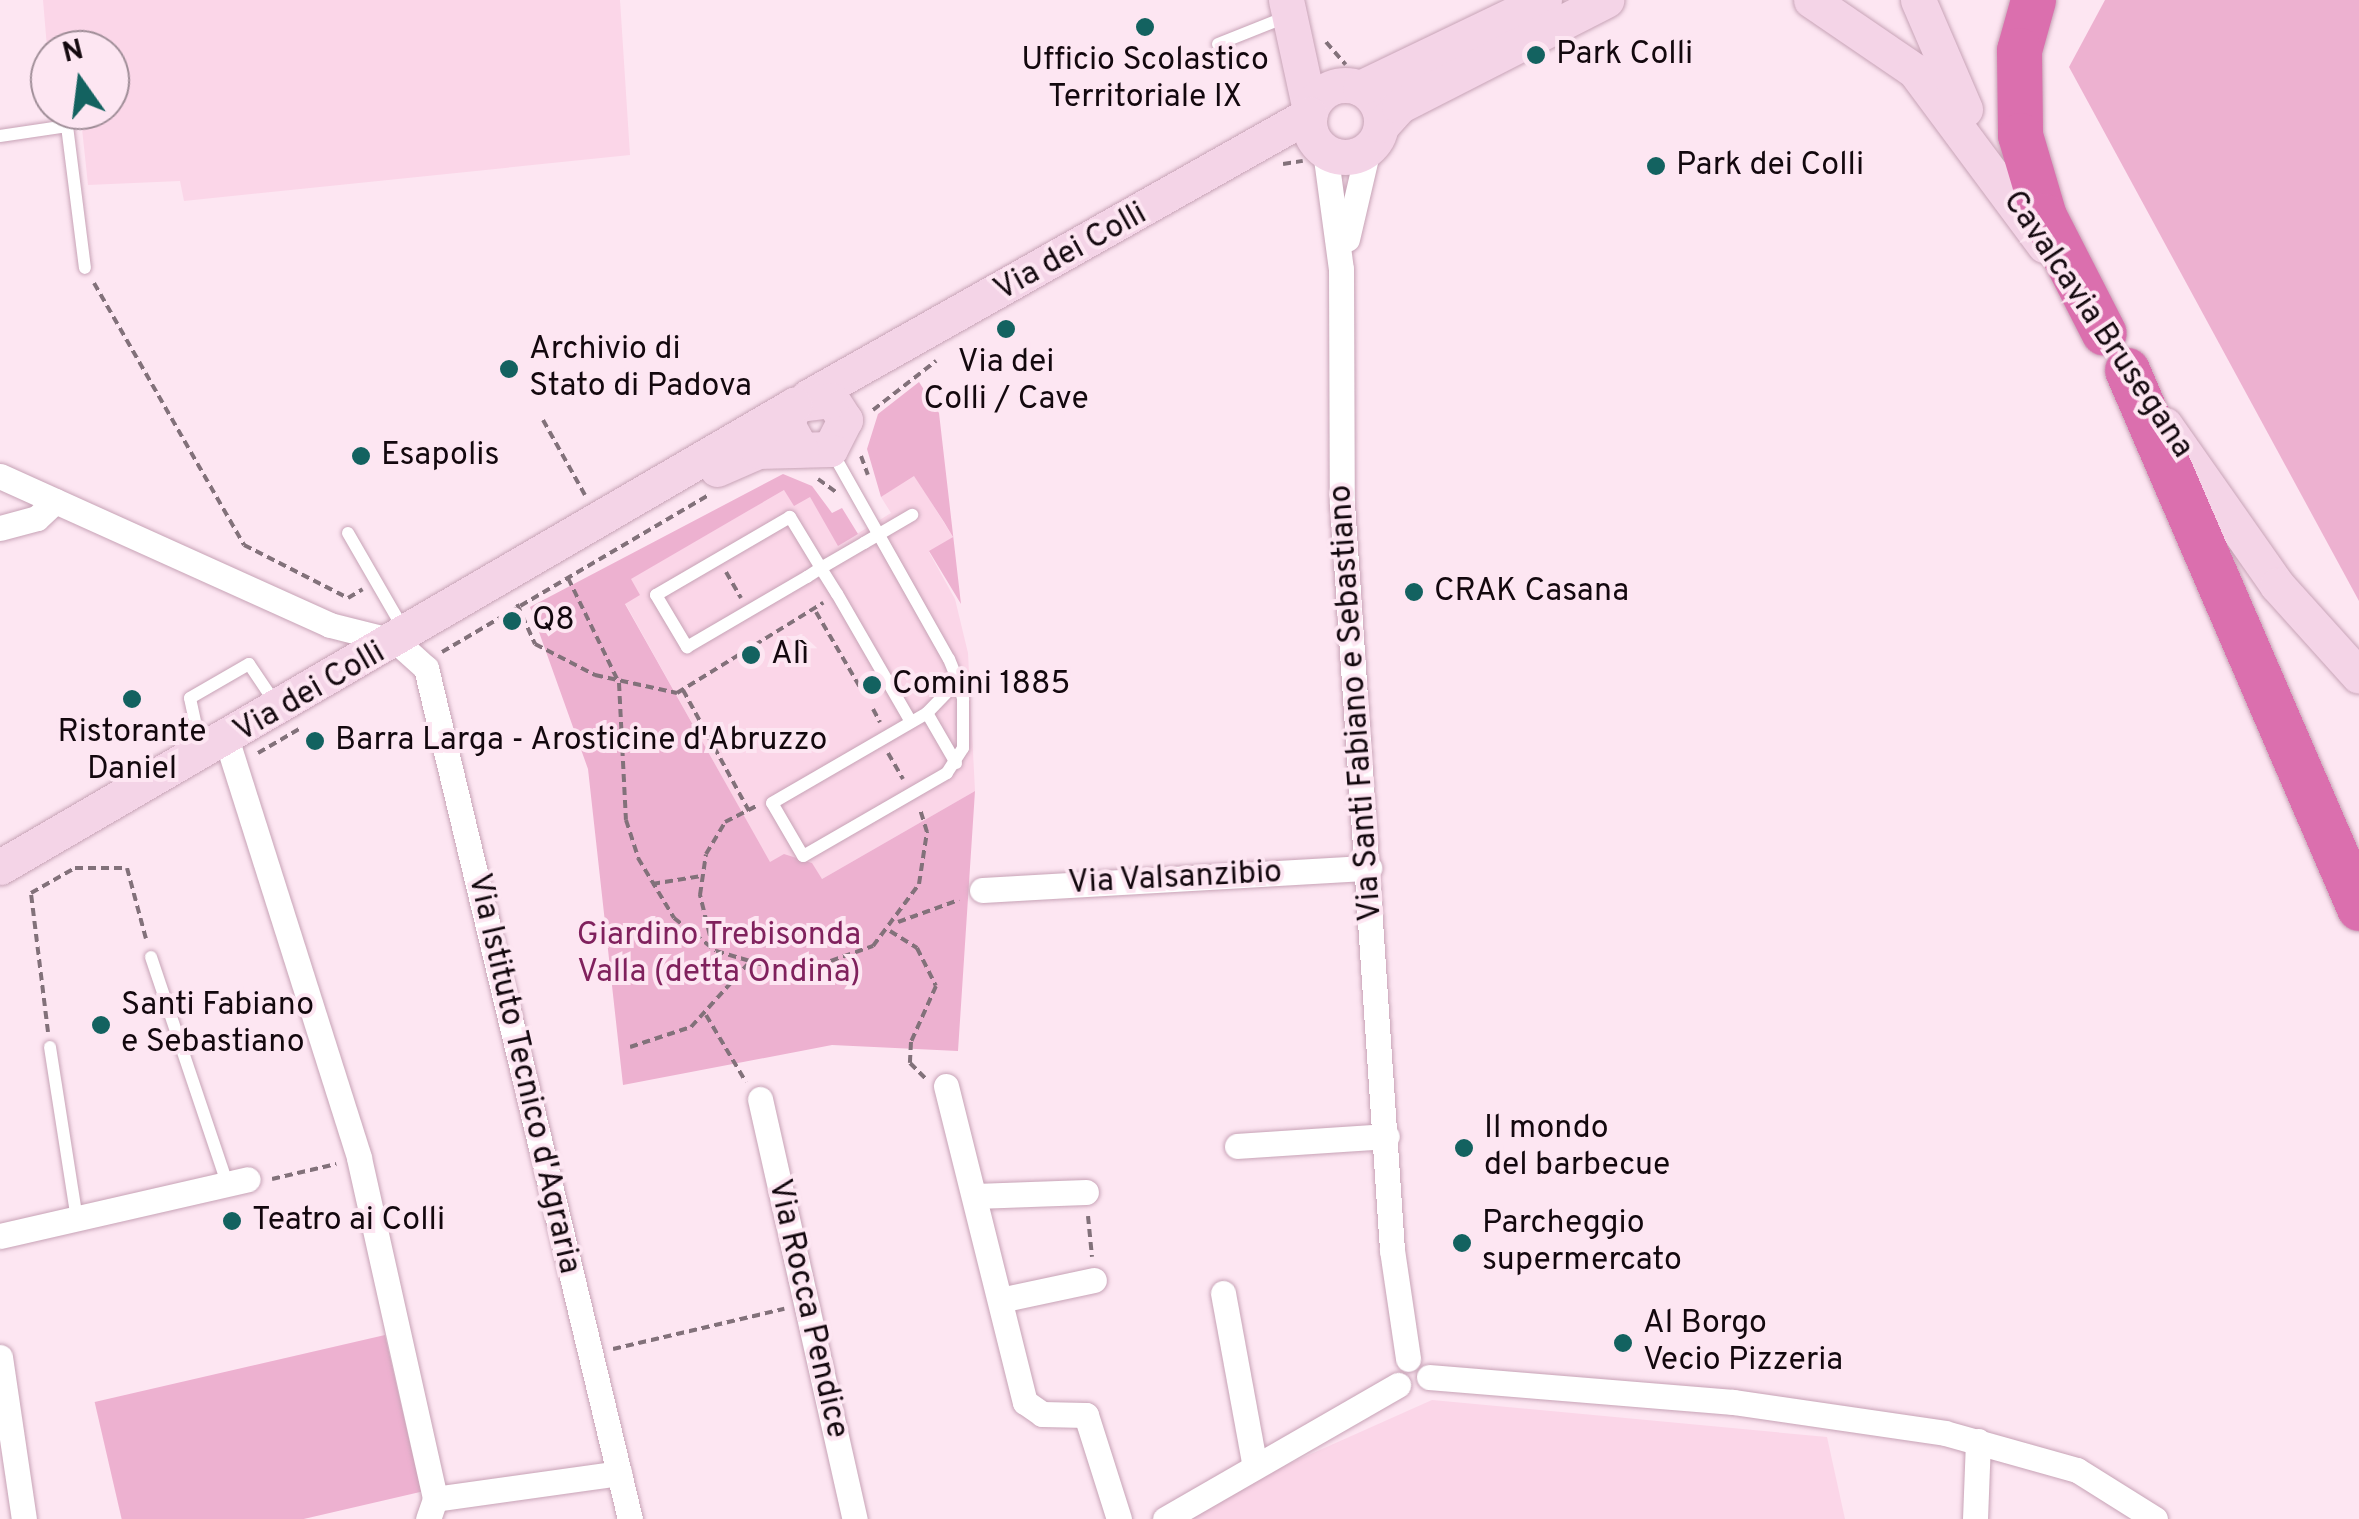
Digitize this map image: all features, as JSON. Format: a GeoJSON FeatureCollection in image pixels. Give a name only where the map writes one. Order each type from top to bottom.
{"type":"FeatureCollection","features":[{"type":"Feature","properties":{"kind":"highway"},"geometry":{"type":"LineString","coordinates":[[2033,0],[2018,65],[2020,136],[2044,216],[2104,333]]}},
{"type":"Feature","properties":{"kind":"highway"},"geometry":{"type":"LineString","coordinates":[[2127,370],[2359,908]]}},
{"type":"Feature","properties":{"kind":"main road","name":"Via dei Colli"},"geometry":{"type":"LineString","coordinates":[[0,867],[227,751],[280,711],[402,639],[603,508],[1231,165],[1310,112],[1334,86],[1355,86],[1544,0]]}},
{"type":"Feature","properties":{"kind":"main road"},"geometry":{"type":"LineString","coordinates":[[1375,137],[1398,106],[1606,0]]}},
{"type":"Feature","properties":{"kind":"main road","name":"Cavalcavia Brusegana"},"geometry":{"type":"LineString","coordinates":[[1810,0],[1915,70],[2014,202],[2277,586],[2359,676]]}},
{"type":"Feature","properties":{"kind":"main road"},"geometry":{"type":"LineString","coordinates":[[1918,0],[2014,202]]}},
{"type":"Feature","properties":{"kind":"main road"},"geometry":{"type":"LineString","coordinates":[[1289,7],[1355,86],[1375,137]]}},
{"type":"Feature","properties":{"kind":"main road"},"geometry":{"type":"LineString","coordinates":[[1289,7],[1310,112],[1323,149]]}},
{"type":"Feature","properties":{"kind":"main road","name":"Via dei Colli"},"geometry":{"type":"LineString","coordinates":[[1231,165],[1323,149],[1341,157],[1375,137]]}},
{"type":"Feature","properties":{"kind":"main road","name":"Via dei Colli"},"geometry":{"type":"LineString","coordinates":[[603,508],[758,451],[828,446],[915,339]]}},
{"type":"Feature","properties":{"kind":"main road"},"geometry":{"type":"LineString","coordinates":[[832,400],[828,446],[787,424],[801,401],[832,400]]}},
{"type":"Feature","properties":{"kind":"street","name":"Via Santi Fabiano e Sebastiano"},"geometry":{"type":"LineString","coordinates":[[1341,269],[1375,137]]}},
{"type":"Feature","properties":{"kind":"street","name":"Via Santi Fabiano e Sebastiano"},"geometry":{"type":"LineString","coordinates":[[1323,149],[1341,269],[1342,504],[1408,1359],[1396,1370],[1398,1385]]}},
{"type":"Feature","properties":{"kind":"street"},"geometry":{"type":"LineString","coordinates":[[1,478],[330,625],[402,639],[426,668]]}},
{"type":"Feature","properties":{"kind":"street"},"geometry":{"type":"LineString","coordinates":[[0,528],[38,518],[56,501]]}},
{"type":"Feature","properties":{"kind":"street","name":"Via Istituto Tecnico d'Agraria"},"geometry":{"type":"LineString","coordinates":[[426,668],[630,1519]]}},
{"type":"Feature","properties":{"kind":"street"},"geometry":{"type":"LineString","coordinates":[[227,751],[359,1158],[431,1509],[618,1474]]}},
{"type":"Feature","properties":{"kind":"street","name":"Via Valsanzibio"},"geometry":{"type":"LineString","coordinates":[[982,890],[1369,868]]}},
{"type":"Feature","properties":{"kind":"street"},"geometry":{"type":"LineString","coordinates":[[946,1086],[1026,1402],[1042,1414],[1086,1415],[1119,1519]]}},
{"type":"Feature","properties":{"kind":"street","name":"Via Rocca Pendice"},"geometry":{"type":"LineString","coordinates":[[760,1099],[803,1304],[856,1519]]}},
{"type":"Feature","properties":{"kind":"street"},"geometry":{"type":"LineString","coordinates":[[1237,1146],[1388,1136]]}},
{"type":"Feature","properties":{"kind":"street"},"geometry":{"type":"LineString","coordinates":[[0,1236],[238,1181]]}},
{"type":"Feature","properties":{"kind":"street"},"geometry":{"type":"LineString","coordinates":[[975,1196],[1086,1192]]}},
{"type":"Feature","properties":{"kind":"street"},"geometry":{"type":"LineString","coordinates":[[1000,1300],[1094,1280]]}},
{"type":"Feature","properties":{"kind":"street"},"geometry":{"type":"LineString","coordinates":[[1223,1293],[1254,1462]]}},
{"type":"Feature","properties":{"kind":"street"},"geometry":{"type":"LineString","coordinates":[[0,1357],[24,1519]]}},
{"type":"Feature","properties":{"kind":"street"},"geometry":{"type":"LineString","coordinates":[[1408,1359],[1426,1365],[1429,1378]]}},
{"type":"Feature","properties":{"kind":"street"},"geometry":{"type":"LineString","coordinates":[[1165,1519],[1254,1462],[1398,1385],[1412,1392],[1429,1378],[1733,1402],[1978,1441],[2077,1470],[2155,1519]]}},
{"type":"Feature","properties":{"kind":"street"},"geometry":{"type":"LineString","coordinates":[[1975,1519],[1978,1441]]}},
{"type":"Feature","properties":{"kind":"lane"},"geometry":{"type":"LineString","coordinates":[[1218,44],[1289,7]]}},
{"type":"Feature","properties":{"kind":"lane"},"geometry":{"type":"LineString","coordinates":[[0,136],[68,126],[86,268]]}},
{"type":"Feature","properties":{"kind":"lane"},"geometry":{"type":"LineString","coordinates":[[828,446],[958,681],[956,762]]}},
{"type":"Feature","properties":{"kind":"lane"},"geometry":{"type":"LineString","coordinates":[[911,722],[821,568],[790,517],[656,595],[687,647],[821,568],[912,514]]}},
{"type":"Feature","properties":{"kind":"lane"},"geometry":{"type":"LineString","coordinates":[[348,533],[402,639]]}},
{"type":"Feature","properties":{"kind":"lane"},"geometry":{"type":"LineString","coordinates":[[227,751],[190,698],[249,664],[280,711]]}},
{"type":"Feature","properties":{"kind":"lane"},"geometry":{"type":"LineString","coordinates":[[956,762],[803,856],[772,803],[927,713],[958,681]]}},
{"type":"Feature","properties":{"kind":"lane"},"geometry":{"type":"LineString","coordinates":[[927,713],[956,762]]}},
{"type":"Feature","properties":{"kind":"lane"},"geometry":{"type":"LineString","coordinates":[[151,957],[238,1181]]}},
{"type":"Feature","properties":{"kind":"lane"},"geometry":{"type":"LineString","coordinates":[[50,1047],[77,1219]]}},
{"type":"Feature","properties":{"kind":"path"},"geometry":{"type":"LineString","coordinates":[[86,268],[244,545],[348,598],[375,582]]}},
{"type":"Feature","properties":{"kind":"path"},"geometry":{"type":"LineString","coordinates":[[543,420],[603,508]]}},
{"type":"Feature","properties":{"kind":"path"},"geometry":{"type":"LineString","coordinates":[[828,446],[867,473]]}},
{"type":"Feature","properties":{"kind":"path"},"geometry":{"type":"LineString","coordinates":[[828,446],[832,494]]}},
{"type":"Feature","properties":{"kind":"path"},"geometry":{"type":"LineString","coordinates":[[426,668],[517,604],[716,492]]}},
{"type":"Feature","properties":{"kind":"path"},"geometry":{"type":"LineString","coordinates":[[567,576],[619,683],[626,820],[650,883],[713,948],[747,965],[822,970],[890,931],[919,884],[926,819]]}},
{"type":"Feature","properties":{"kind":"path"},"geometry":{"type":"LineString","coordinates":[[517,604],[535,644],[619,683],[683,690],[816,612],[822,602]]}},
{"type":"Feature","properties":{"kind":"path"},"geometry":{"type":"LineString","coordinates":[[816,612],[861,689]]}},
{"type":"Feature","properties":{"kind":"path"},"geometry":{"type":"LineString","coordinates":[[683,690],[749,811]]}},
{"type":"Feature","properties":{"kind":"path"},"geometry":{"type":"LineString","coordinates":[[227,751],[317,719]]}},
{"type":"Feature","properties":{"kind":"path"},"geometry":{"type":"LineString","coordinates":[[713,948],[701,876],[713,836],[742,814]]}},
{"type":"Feature","properties":{"kind":"path"},"geometry":{"type":"LineString","coordinates":[[50,1047],[31,893],[75,868],[126,868],[151,957]]}},
{"type":"Feature","properties":{"kind":"path"},"geometry":{"type":"LineString","coordinates":[[650,883],[701,876]]}},
{"type":"Feature","properties":{"kind":"path"},"geometry":{"type":"LineString","coordinates":[[896,922],[939,908]]}},
{"type":"Feature","properties":{"kind":"path"},"geometry":{"type":"LineString","coordinates":[[890,931],[917,948],[936,986],[910,1063],[946,1086]]}},
{"type":"Feature","properties":{"kind":"path"},"geometry":{"type":"LineString","coordinates":[[630,1047],[706,1015],[730,993],[747,965]]}},
{"type":"Feature","properties":{"kind":"path"},"geometry":{"type":"LineString","coordinates":[[706,1015],[760,1099]]}},
{"type":"Feature","properties":{"kind":"path"},"geometry":{"type":"LineString","coordinates":[[238,1181],[359,1158]]}},
{"type":"Feature","properties":{"kind":"path"},"geometry":{"type":"LineString","coordinates":[[1086,1192],[1094,1280]]}},
{"type":"Feature","properties":{"kind":"path"},"geometry":{"type":"LineString","coordinates":[[589,1355],[803,1304]]}},
{"type":"Feature","properties":{"kind":"shaded area"},"geometry":{"type":"Polygon","coordinates":[[[43,0],[620,0],[630,155],[184,201],[180,181],[88,185],[82,130],[130,130],[130,30],[46,30],[43,0]]]}},
{"type":"Feature","properties":{"kind":"shaded area"},"geometry":{"type":"Polygon","coordinates":[[[914,475],[953,537],[929,552],[955,599],[968,653],[975,791],[822,879],[796,863],[770,863],[625,603],[639,595],[630,579],[784,490],[810,497],[839,545],[891,513],[881,497],[914,475]]]}},
{"type":"Feature","properties":{"kind":"shaded area"},"geometry":{"type":"Polygon","coordinates":[[[1432,1400],[1827,1437],[1845,1519],[1190,1519],[1235,1488],[1432,1400]]]}},
{"type":"Feature","properties":{"kind":"green space"},"geometry":{"type":"Polygon","coordinates":[[[2105,0],[2359,0],[2359,601],[2069,67],[2105,0]]]}},
{"type":"Feature","properties":{"kind":"green space"},"geometry":{"type":"Polygon","coordinates":[[[919,382],[939,413],[961,604],[929,551],[953,537],[944,522],[914,476],[881,497],[867,449],[878,414],[919,382]]]}},
{"type":"Feature","properties":{"kind":"green space","name":"Giardino Trebisonda Valla (detta Ondina)"},"geometry":{"type":"Polygon","coordinates":[[[783,474],[812,486],[832,513],[842,508],[858,534],[838,546],[810,497],[794,506],[784,490],[631,579],[640,595],[625,604],[770,862],[784,854],[812,863],[822,879],[975,791],[958,1051],[832,1045],[623,1085],[588,769],[530,607],[783,474]]]}},
{"type":"Feature","properties":{"kind":"green space"},"geometry":{"type":"Polygon","coordinates":[[[385,1335],[421,1492],[304,1519],[122,1519],[95,1402],[385,1335]]]}},
{"type":"Feature","properties":{"kind":"place","name":"Ufficio Scolastico Territoriale IX"},"geometry":{"type":"Point","coordinates":[1145,27]}},
{"type":"Feature","properties":{"kind":"place","name":"Park Colli"},"geometry":{"type":"Point","coordinates":[1536,55]}},
{"type":"Feature","properties":{"kind":"place","name":"Park dei Colli"},"geometry":{"type":"Point","coordinates":[1656,166]}},
{"type":"Feature","properties":{"kind":"place","name":"Via dei Colli / Cave"},"geometry":{"type":"Point","coordinates":[1006,329]}},
{"type":"Feature","properties":{"kind":"place","name":"Archivio di Stato di Padova"},"geometry":{"type":"Point","coordinates":[509,369]}},
{"type":"Feature","properties":{"kind":"place","name":"Esapolis"},"geometry":{"type":"Point","coordinates":[361,456]}},
{"type":"Feature","properties":{"kind":"place","name":"CRAK Casana"},"geometry":{"type":"Point","coordinates":[1414,592]}},
{"type":"Feature","properties":{"kind":"place","name":"Q8"},"geometry":{"type":"Point","coordinates":[512,621]}},
{"type":"Feature","properties":{"kind":"place","name":"Alì"},"geometry":{"type":"Point","coordinates":[751,655]}},
{"type":"Feature","properties":{"kind":"place","name":"Comini 1885"},"geometry":{"type":"Point","coordinates":[872,685]}},
{"type":"Feature","properties":{"kind":"place","name":"Ristorante Daniel"},"geometry":{"type":"Point","coordinates":[132,699]}},
{"type":"Feature","properties":{"kind":"place","name":"Barra Larga - Arosticine d'Abruzzo"},"geometry":{"type":"Point","coordinates":[315,741]}},
{"type":"Feature","properties":{"kind":"place","name":"Santi Fabiano e Sebastiano"},"geometry":{"type":"Point","coordinates":[101,1025]}},
{"type":"Feature","properties":{"kind":"place","name":"Il mondo del barbecue"},"geometry":{"type":"Point","coordinates":[1464,1148]}},
{"type":"Feature","properties":{"kind":"place","name":"Teatro ai Colli"},"geometry":{"type":"Point","coordinates":[232,1221]}},
{"type":"Feature","properties":{"kind":"place","name":"Parcheggio supermercato"},"geometry":{"type":"Point","coordinates":[1462,1243]}},
{"type":"Feature","properties":{"kind":"place","name":"Al Borgo Vecio Pizzeria"},"geometry":{"type":"Point","coordinates":[1623,1343]}}]}
